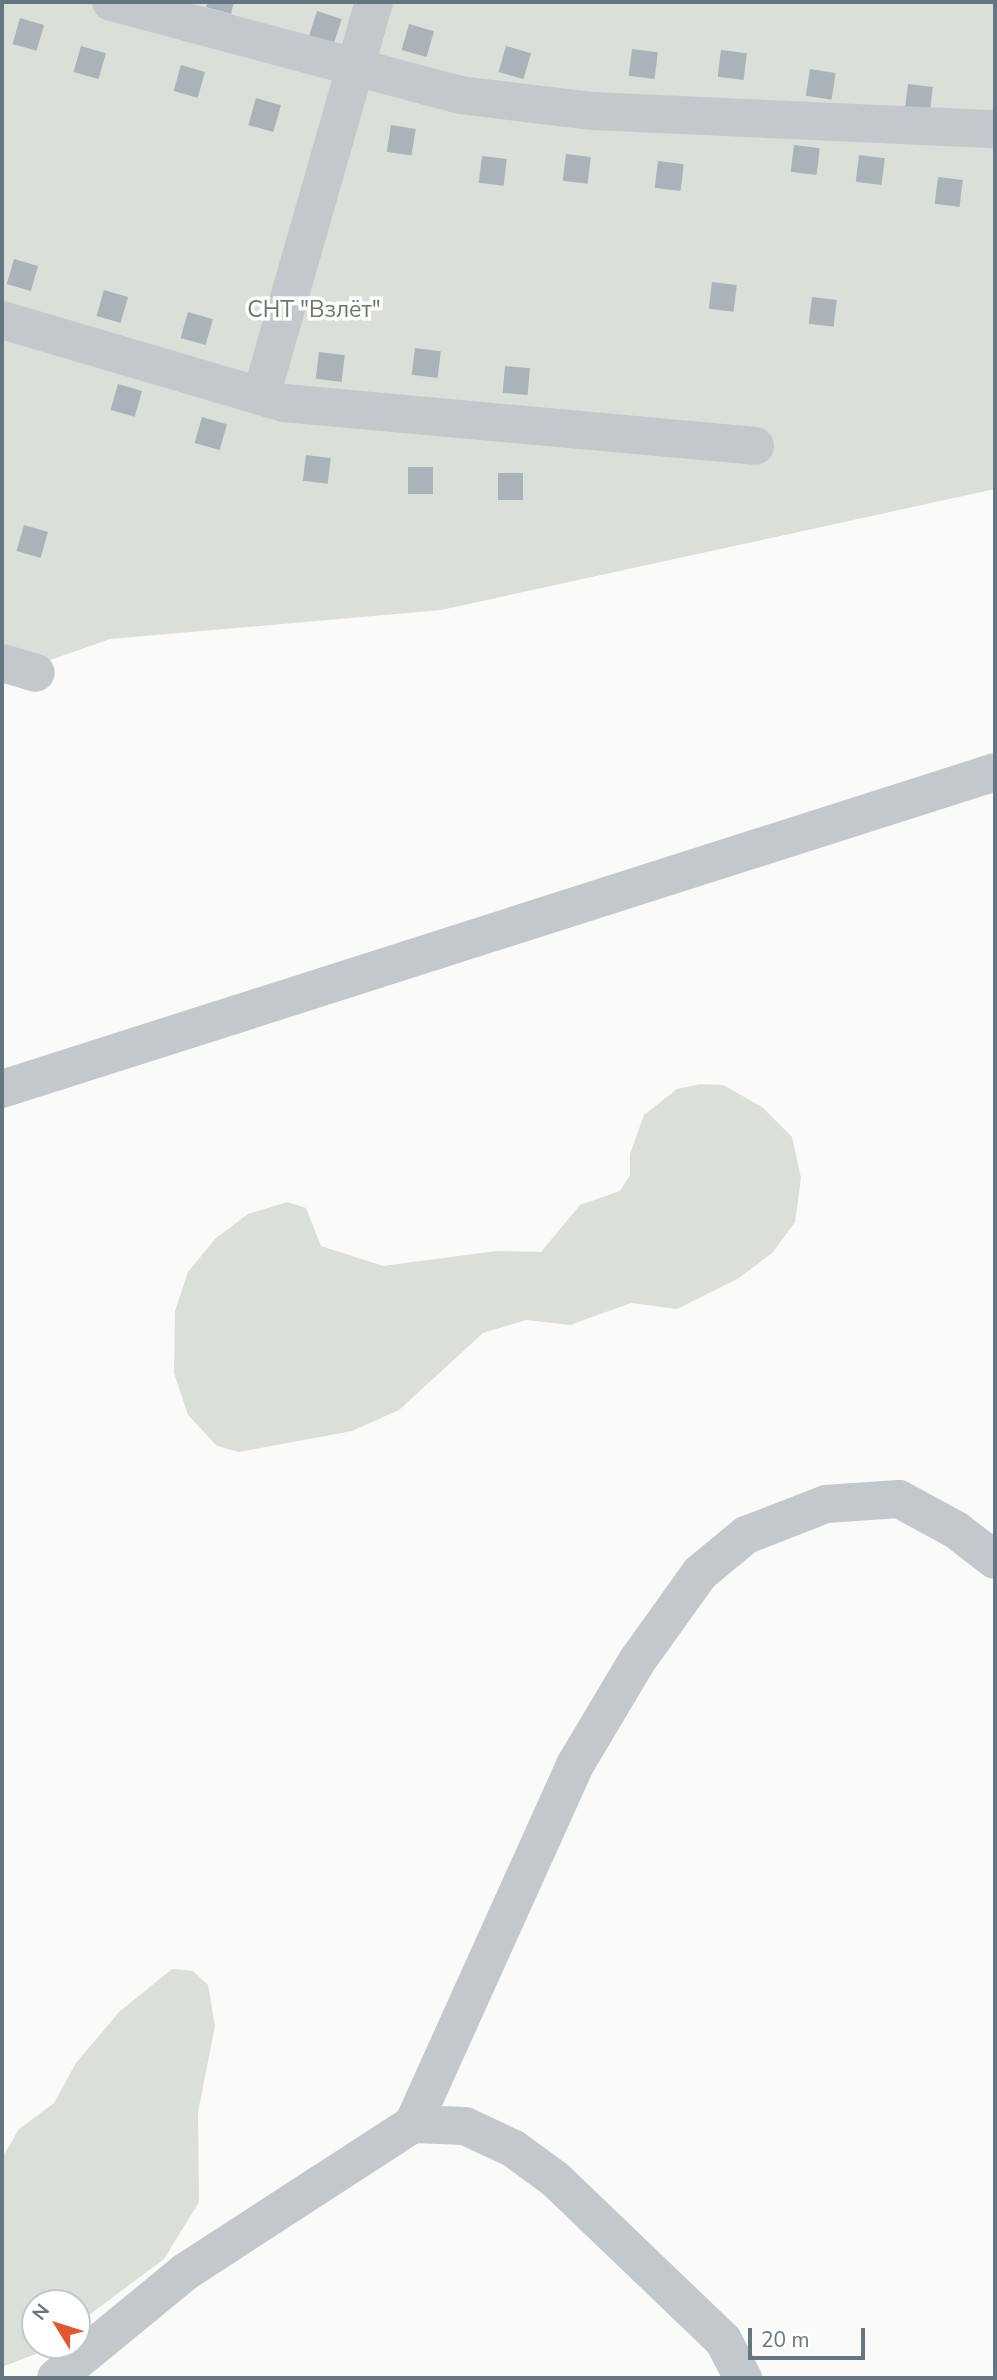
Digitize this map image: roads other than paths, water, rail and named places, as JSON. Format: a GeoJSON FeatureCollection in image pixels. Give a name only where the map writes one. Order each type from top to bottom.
{"type":"FeatureCollection","features":[{"type":"Feature","properties":{"kind":"street"},"geometry":{"type":"LineString","coordinates":[[111,2],[460,94],[593,111],[995,129]]}},
{"type":"Feature","properties":{"kind":"street"},"geometry":{"type":"LineString","coordinates":[[261,396],[374,2]]}},
{"type":"Feature","properties":{"kind":"street"},"geometry":{"type":"LineString","coordinates":[[2,320],[284,403],[755,446]]}},
{"type":"Feature","properties":{"kind":"street"},"geometry":{"type":"LineString","coordinates":[[2,1089],[995,772]]}},
{"type":"Feature","properties":{"kind":"street"},"geometry":{"type":"LineString","coordinates":[[57,2378],[185,2272],[413,2124],[575,1765],[637,1661],[700,1573],[746,1535],[815,1508],[899,1499],[956,1530],[995,1560]]}},
{"type":"Feature","properties":{"kind":"street"},"geometry":{"type":"LineString","coordinates":[[413,2124],[465,2126],[514,2150],[555,2179],[723,2340],[743,2378]]}},
{"type":"Feature","properties":{"kind":"park label","name":"СНТ \"Взлёт\""},"geometry":{"type":"Point","coordinates":[314,310]}}]}
